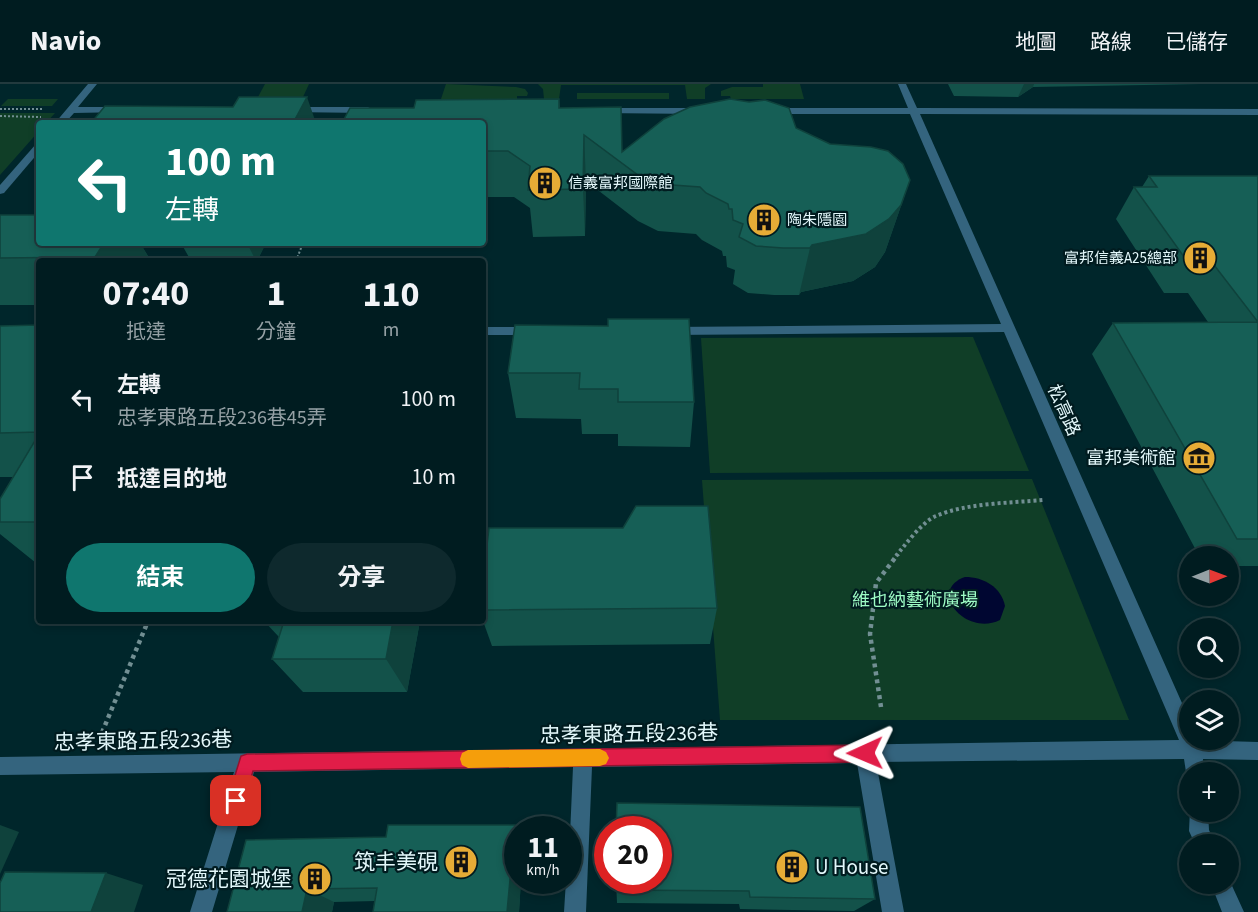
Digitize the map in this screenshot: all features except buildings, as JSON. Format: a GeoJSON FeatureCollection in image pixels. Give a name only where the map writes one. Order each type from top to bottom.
{"type":"FeatureCollection","features":[{"type":"Feature","properties":{"kind":"street"},"geometry":{"type":"LineString","coordinates":[[63,120],[93,84]]}},
{"type":"Feature","properties":{"kind":"street","name":"松高路"},"geometry":{"type":"LineString","coordinates":[[902,84],[1179,718]]}},
{"type":"Feature","properties":{"kind":"street"},"geometry":{"type":"LineString","coordinates":[[71,110],[128,110]]}},
{"type":"Feature","properties":{"kind":"street"},"geometry":{"type":"LineString","coordinates":[[281,110],[381,110]]}},
{"type":"Feature","properties":{"kind":"street"},"geometry":{"type":"LineString","coordinates":[[590,111],[714,111]]}},
{"type":"Feature","properties":{"kind":"street"},"geometry":{"type":"LineString","coordinates":[[762,111],[1258,112]]}},
{"type":"Feature","properties":{"kind":"street"},"geometry":{"type":"LineString","coordinates":[[0,191],[36,149]]}},
{"type":"Feature","properties":{"kind":"street"},"geometry":{"type":"LineString","coordinates":[[651,331],[1008,328]]}},
{"type":"Feature","properties":{"kind":"street"},"geometry":{"type":"LineString","coordinates":[[486,331],[543,331]]}},
{"type":"Feature","properties":{"kind":"street"},"geometry":{"type":"LineString","coordinates":[[1193,750],[1194,762]]}},
{"type":"Feature","properties":{"kind":"street","name":"忠孝東路五段236巷"},"geometry":{"type":"LineString","coordinates":[[0,766],[865,753],[1258,751]]}},
{"type":"Feature","properties":{"kind":"street"},"geometry":{"type":"LineString","coordinates":[[865,753],[893,912]]}},
{"type":"Feature","properties":{"kind":"street"},"geometry":{"type":"LineString","coordinates":[[575,912],[583,758]]}},
{"type":"Feature","properties":{"kind":"street"},"geometry":{"type":"LineString","coordinates":[[201,912],[247,762]]}},
{"type":"Feature","properties":{"kind":"street"},"geometry":{"type":"LineString","coordinates":[[1225,894],[1233,912]]}},
{"type":"Feature","properties":{"kind":"path"},"geometry":{"type":"LineString","coordinates":[[0,109],[44,109]]}},
{"type":"Feature","properties":{"kind":"path"},"geometry":{"type":"LineString","coordinates":[[0,116],[48,117]]}},
{"type":"Feature","properties":{"kind":"path"},"geometry":{"type":"LineString","coordinates":[[881,708],[870,634],[876,583],[901,550],[934,516],[977,506],[1043,500]]}},
{"type":"Feature","properties":{"kind":"path"},"geometry":{"type":"LineString","coordinates":[[88,765],[147,624]]}},
{"type":"Feature","properties":{"kind":"green space"},"geometry":{"type":"Polygon","coordinates":[[[265,84],[309,84],[303,97],[258,97],[265,84]]]}},
{"type":"Feature","properties":{"kind":"green space"},"geometry":{"type":"Polygon","coordinates":[[[446,84],[516,87],[525,89],[528,93],[527,96],[517,96],[517,99],[441,99],[446,84]]]}},
{"type":"Feature","properties":{"kind":"green space"},"geometry":{"type":"Polygon","coordinates":[[[538,84],[711,84],[705,88],[705,99],[687,99],[685,85],[561,85],[559,99],[544,99],[543,89],[538,84]]]}},
{"type":"Feature","properties":{"kind":"green space"},"geometry":{"type":"Polygon","coordinates":[[[763,84],[800,84],[804,99],[731,99],[730,96],[721,96],[721,91],[732,87],[763,87],[763,84]]]}},
{"type":"Feature","properties":{"kind":"green space"},"geometry":{"type":"Polygon","coordinates":[[[577,93],[669,93],[669,99],[577,99],[577,93]]]}},
{"type":"Feature","properties":{"kind":"green space"},"geometry":{"type":"Polygon","coordinates":[[[8,99],[58,99],[52,106],[1,106],[8,99]]]}},
{"type":"Feature","properties":{"kind":"green space"},"geometry":{"type":"Polygon","coordinates":[[[0,113],[55,113],[49,120],[36,120],[36,134],[0,175],[0,113]]]}},
{"type":"Feature","properties":{"kind":"green space"},"geometry":{"type":"Polygon","coordinates":[[[973,337],[1029,471],[710,473],[701,338],[973,337]]]}},
{"type":"Feature","properties":{"kind":"green space","name":"維也納藝術廣場"},"geometry":{"type":"Polygon","coordinates":[[[1032,479],[1129,720],[720,720],[702,480],[1032,479]]]}},
{"type":"Feature","properties":{"kind":"water"},"geometry":{"type":"Polygon","coordinates":[[[965,577],[985,581],[996,588],[1005,606],[1000,620],[987,624],[974,622],[955,610],[950,601],[950,592],[954,583],[965,577]]]}},
{"type":"Feature","properties":{"kind":"slow traffic"},"geometry":{"type":"LineString","coordinates":[[468,759],[600,758]]}},
{"type":"Feature","properties":{"kind":"place","name":"信義富邦國際館"},"geometry":{"type":"Point","coordinates":[545,183]}},
{"type":"Feature","properties":{"kind":"place","name":"陶朱隱園"},"geometry":{"type":"Point","coordinates":[764,220]}},
{"type":"Feature","properties":{"kind":"place","name":"富邦信義A25總部"},"geometry":{"type":"Point","coordinates":[1200,258]}},
{"type":"Feature","properties":{"kind":"place","name":"富邦美術館"},"geometry":{"type":"Point","coordinates":[1199,458]}},
{"type":"Feature","properties":{"kind":"place","name":"筑丰美硯"},"geometry":{"type":"Point","coordinates":[461,862]}},
{"type":"Feature","properties":{"kind":"place","name":"U House"},"geometry":{"type":"Point","coordinates":[792,867]}},
{"type":"Feature","properties":{"kind":"place","name":"冠德花園城堡"},"geometry":{"type":"Point","coordinates":[315,879]}},
{"type":"Feature","properties":{"kind":"route"},"geometry":{"type":"LineString","coordinates":[[236,801],[247,762],[865,753]]}}]}
